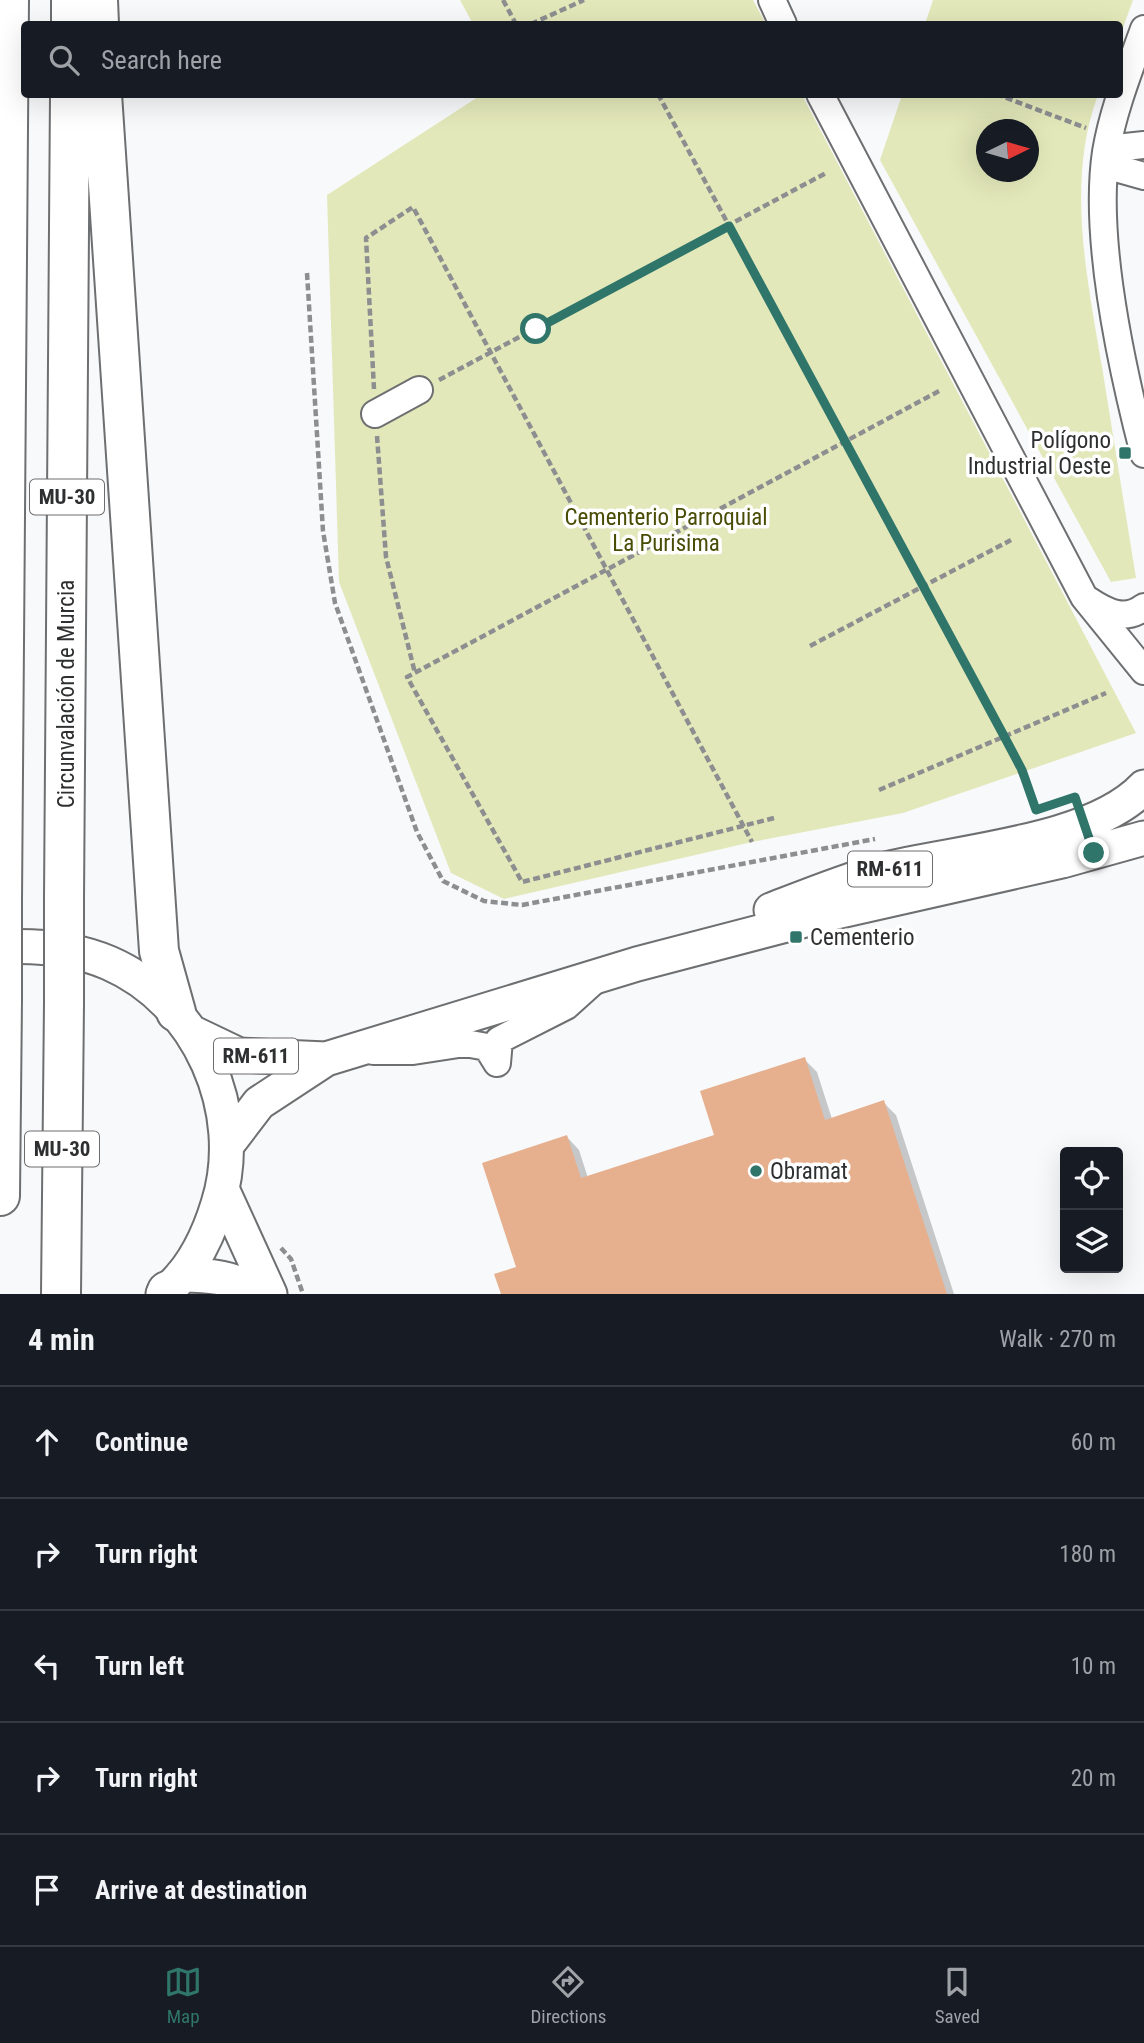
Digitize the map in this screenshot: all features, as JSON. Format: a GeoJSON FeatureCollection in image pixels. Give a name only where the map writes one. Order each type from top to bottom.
{"type":"FeatureCollection","features":[{"type":"Feature","properties":{"kind":"highway","name":"MU-30"},"geometry":{"type":"LineString","coordinates":[[0,1196],[9,0]]}},
{"type":"Feature","properties":{"kind":"highway"},"geometry":{"type":"LineString","coordinates":[[71,0],[71,21]]}},
{"type":"Feature","properties":{"kind":"highway"},"geometry":{"type":"LineString","coordinates":[[98,0],[99,21]]}},
{"type":"Feature","properties":{"kind":"highway","name":"Circunvalación de Murcia"},"geometry":{"type":"LineString","coordinates":[[61,1294],[71,98]]}},
{"type":"Feature","properties":{"kind":"highway"},"geometry":{"type":"LineString","coordinates":[[102,98],[159,951],[183,1022]]}},
{"type":"Feature","properties":{"kind":"main road","name":"RM-611"},"geometry":{"type":"LineString","coordinates":[[637,964],[783,905],[881,871],[1085,823],[1116,808],[1144,787]]}},
{"type":"Feature","properties":{"kind":"main road","name":"RM-611"},"geometry":{"type":"LineString","coordinates":[[227,1146],[259,1103],[338,1055],[637,964],[832,914],[1062,862],[1144,838]]}},
{"type":"Feature","properties":{"kind":"main road"},"geometry":{"type":"LineString","coordinates":[[0,947],[32,945],[73,951],[111,964],[145,985],[183,1022],[211,1067],[223,1105],[227,1146],[223,1191],[200,1249],[170,1288]]}},
{"type":"Feature","properties":{"kind":"main road","name":"RM-611"},"geometry":{"type":"LineString","coordinates":[[183,1022],[239,1055],[338,1055]]}},
{"type":"Feature","properties":{"kind":"main road"},"geometry":{"type":"LineString","coordinates":[[223,1191],[270,1294]]}},
{"type":"Feature","properties":{"kind":"main road"},"geometry":{"type":"LineString","coordinates":[[170,1288],[224,1278],[241,1283],[257,1294]]}},
{"type":"Feature","properties":{"kind":"street"},"geometry":{"type":"LineString","coordinates":[[772,0],[782,21]]}},
{"type":"Feature","properties":{"kind":"street"},"geometry":{"type":"LineString","coordinates":[[1123,98],[1144,29]]}},
{"type":"Feature","properties":{"kind":"street"},"geometry":{"type":"LineString","coordinates":[[822,98],[1084,597],[1144,671]]}},
{"type":"Feature","properties":{"kind":"street"},"geometry":{"type":"LineString","coordinates":[[1123,98],[1107,150],[1104,233],[1138,395],[1144,454]]}},
{"type":"Feature","properties":{"kind":"street"},"geometry":{"type":"LineString","coordinates":[[1107,150],[1144,145]]}},
{"type":"Feature","properties":{"kind":"street"},"geometry":{"type":"LineString","coordinates":[[1107,150],[1144,176]]}},
{"type":"Feature","properties":{"kind":"street"},"geometry":{"type":"LineString","coordinates":[[375,414],[419,390]]}},
{"type":"Feature","properties":{"kind":"street"},"geometry":{"type":"LineString","coordinates":[[1084,597],[1104,611],[1117,615],[1129,615],[1144,607]]}},
{"type":"Feature","properties":{"kind":"street"},"geometry":{"type":"LineString","coordinates":[[338,1055],[413,1051],[465,1043],[487,1047],[497,1063],[499,1040],[566,1006],[600,975]]}},
{"type":"Feature","properties":{"kind":"path"},"geometry":{"type":"LineString","coordinates":[[503,0],[514,21]]}},
{"type":"Feature","properties":{"kind":"path"},"geometry":{"type":"LineString","coordinates":[[538,21],[584,0]]}},
{"type":"Feature","properties":{"kind":"path"},"geometry":{"type":"LineString","coordinates":[[660,98],[1022,770],[1036,810],[1049,806]]}},
{"type":"Feature","properties":{"kind":"path"},"geometry":{"type":"LineString","coordinates":[[1004,98],[1107,150]]}},
{"type":"Feature","properties":{"kind":"path"},"geometry":{"type":"LineString","coordinates":[[419,390],[826,173]]}},
{"type":"Feature","properties":{"kind":"path"},"geometry":{"type":"LineString","coordinates":[[413,207],[752,842]]}},
{"type":"Feature","properties":{"kind":"path"},"geometry":{"type":"LineString","coordinates":[[307,273],[323,531],[335,603],[416,832],[443,881],[484,901],[522,905],[875,839]]}},
{"type":"Feature","properties":{"kind":"path"},"geometry":{"type":"LineString","coordinates":[[774,818],[522,882],[407,677],[942,390]]}},
{"type":"Feature","properties":{"kind":"path"},"geometry":{"type":"LineString","coordinates":[[810,646],[1011,540]]}},
{"type":"Feature","properties":{"kind":"path"},"geometry":{"type":"LineString","coordinates":[[879,790],[1106,693]]}},
{"type":"Feature","properties":{"kind":"green space"},"geometry":{"type":"Polygon","coordinates":[[[460,0],[753,0],[764,21],[471,21],[460,0]]]}},
{"type":"Feature","properties":{"kind":"green space"},"geometry":{"type":"Polygon","coordinates":[[[933,0],[1133,0],[1123,28],[1123,21],[926,21],[933,0]]]}},
{"type":"Feature","properties":{"kind":"green space","name":"Cementerio Parroquial La Purisima"},"geometry":{"type":"Polygon","coordinates":[[[476,98],[804,98],[1136,733],[903,813],[752,842],[504,899],[451,873],[339,582],[327,195],[476,98]]]}},
{"type":"Feature","properties":{"kind":"green space"},"geometry":{"type":"Polygon","coordinates":[[[901,98],[1097,98],[1088,128],[1083,163],[1082,233],[1136,578],[1111,582],[880,160],[901,98]]]}},
{"type":"Feature","properties":{"kind":"building","name":"Obramat"},"geometry":{"type":"Polygon","coordinates":[[[805,1057],[825,1120],[884,1100],[947,1294],[501,1294],[494,1274],[516,1267],[482,1163],[567,1135],[581,1178],[714,1135],[700,1091],[805,1057]]]}},
{"type":"Feature","properties":{"kind":"place","name":"Polígono Industrial Oeste"},"geometry":{"type":"Point","coordinates":[1125,453]}},
{"type":"Feature","properties":{"kind":"place","name":"Cementerio"},"geometry":{"type":"Point","coordinates":[796,937]}},
{"type":"Feature","properties":{"kind":"place","name":"Obramat"},"geometry":{"type":"Point","coordinates":[756,1171]}},
{"type":"Feature","properties":{"kind":"route"},"geometry":{"type":"LineString","coordinates":[[536,329],[729,226],[1022,770],[1036,810],[1075,797],[1094,853]]}}]}
